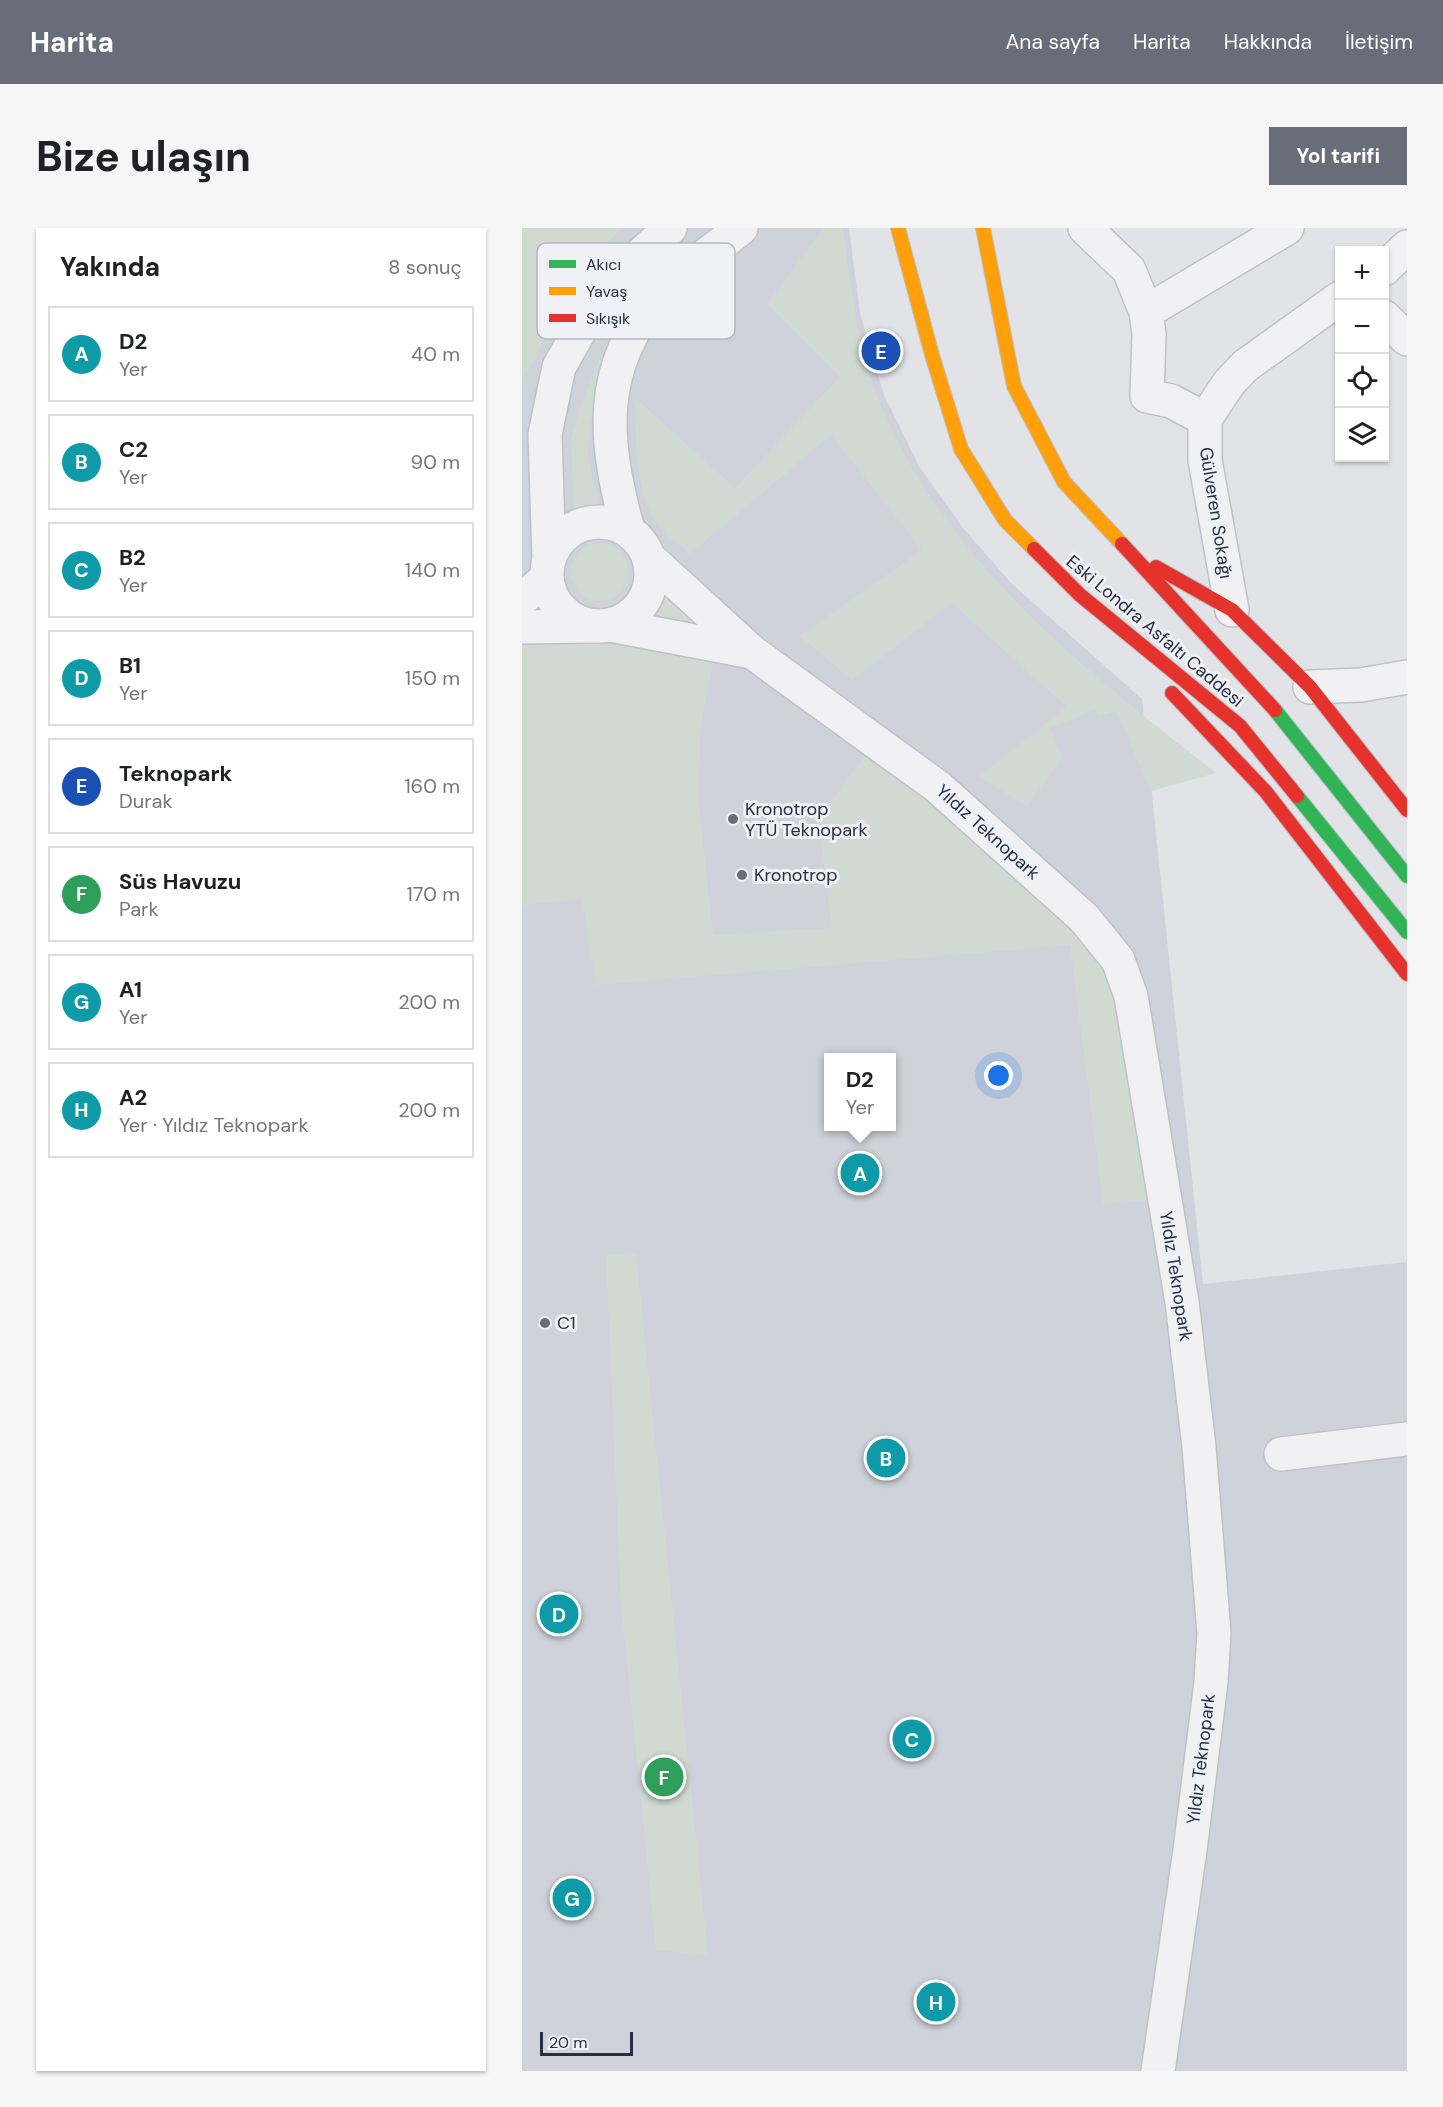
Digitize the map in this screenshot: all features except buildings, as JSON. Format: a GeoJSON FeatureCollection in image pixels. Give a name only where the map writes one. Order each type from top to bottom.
{"type":"FeatureCollection","features":[{"type":"Feature","properties":{"kind":"main road","name":"Eski Londra Asfaltı Caddesi"},"geometry":{"type":"LineString","coordinates":[[898,228],[932,355],[961,449],[1005,520],[1080,595],[1240,726],[1407,932]]}},
{"type":"Feature","properties":{"kind":"main road","name":"Eski Londra Asfaltı Caddesi"},"geometry":{"type":"LineString","coordinates":[[983,228],[1014,386],[1064,482],[1265,697],[1407,876]]}},
{"type":"Feature","properties":{"kind":"main road"},"geometry":{"type":"LineString","coordinates":[[1128,551],[1232,610],[1310,687],[1407,810]]}},
{"type":"Feature","properties":{"kind":"main road"},"geometry":{"type":"LineString","coordinates":[[1080,595],[1266,792],[1407,974]]}},
{"type":"Feature","properties":{"kind":"street"},"geometry":{"type":"LineString","coordinates":[[654,243],[670,228]]}},
{"type":"Feature","properties":{"kind":"street"},"geometry":{"type":"LineString","coordinates":[[723,243],[741,228]]}},
{"type":"Feature","properties":{"kind":"street"},"geometry":{"type":"LineString","coordinates":[[1085,228],[1129,270],[1146,312],[1149,334],[1147,396],[1171,401],[1205,419],[1229,383],[1245,366],[1337,300]]}},
{"type":"Feature","properties":{"kind":"street"},"geometry":{"type":"LineString","coordinates":[[1146,312],[1287,228]]}},
{"type":"Feature","properties":{"kind":"street"},"geometry":{"type":"LineString","coordinates":[[1389,264],[1407,247]]}},
{"type":"Feature","properties":{"kind":"street"},"geometry":{"type":"LineString","coordinates":[[1389,323],[1407,339]]}},
{"type":"Feature","properties":{"kind":"street"},"geometry":{"type":"LineString","coordinates":[[522,599],[548,569],[555,545],[566,533],[580,525],[605,522],[628,530],[640,542],[648,557],[649,583],[639,607],[626,618],[601,625],[576,620],[561,610],[551,595],[548,569],[545,434],[559,367],[575,339]]}},
{"type":"Feature","properties":{"kind":"street"},"geometry":{"type":"LineString","coordinates":[[627,339],[609,403],[612,457],[628,530]]}},
{"type":"Feature","properties":{"kind":"street","name":"Gülveren Sokağı"},"geometry":{"type":"LineString","coordinates":[[1205,419],[1205,460],[1232,610]]}},
{"type":"Feature","properties":{"kind":"street","name":"Yıldız Teknopark"},"geometry":{"type":"LineString","coordinates":[[648,557],[752,652],[938,787],[1084,918],[1118,960],[1131,996],[1182,1302],[1199,1447],[1214,1633],[1211,1682],[1190,1850],[1158,2071]]}},
{"type":"Feature","properties":{"kind":"street","name":"Yıldız Teknopark"},"geometry":{"type":"LineString","coordinates":[[522,627],[601,625],[752,652]]}},
{"type":"Feature","properties":{"kind":"street"},"geometry":{"type":"LineString","coordinates":[[1310,687],[1361,685],[1407,677]]}},
{"type":"Feature","properties":{"kind":"street"},"geometry":{"type":"LineString","coordinates":[[1281,1454],[1407,1439]]}},
{"type":"Feature","properties":{"kind":"shaded area"},"geometry":{"type":"Polygon","coordinates":[[[522,228],[849,228],[860,313],[884,395],[919,466],[963,528],[1012,584],[1142,699],[1203,1284],[1407,1262],[1407,2071],[522,2071],[522,228]]]}},
{"type":"Feature","properties":{"kind":"shaded area"},"geometry":{"type":"Polygon","coordinates":[[[522,228],[622,228],[608,243],[537,243],[537,339],[544,339],[531,366],[522,378],[522,228]]]}},
{"type":"Feature","properties":{"kind":"shaded area"},"geometry":{"type":"Polygon","coordinates":[[[823,228],[843,228],[860,338],[871,380],[907,459],[941,512],[980,562],[1022,608],[1068,652],[1216,773],[1151,791],[1116,711],[1098,716],[1095,710],[1050,728],[1062,757],[1027,807],[979,776],[1067,707],[952,603],[852,680],[800,636],[922,550],[831,435],[690,554],[659,526],[651,513],[641,482],[636,446],[635,398],[735,488],[840,377],[767,304],[823,228]]]}},
{"type":"Feature","properties":{"kind":"shaded area"},"geometry":{"type":"Polygon","coordinates":[[[601,356],[608,359],[590,424],[588,457],[599,505],[574,508],[571,439],[580,406],[601,356]]]}},
{"type":"Feature","properties":{"kind":"shaded area"},"geometry":{"type":"Polygon","coordinates":[[[594,543],[606,543],[621,551],[629,566],[629,578],[621,593],[606,601],[594,601],[579,593],[571,578],[571,566],[579,551],[594,543]]]}},
{"type":"Feature","properties":{"kind":"shaded area"},"geometry":{"type":"Polygon","coordinates":[[[664,590],[719,632],[652,613],[664,590]]]}},
{"type":"Feature","properties":{"kind":"shaded area"},"geometry":{"type":"Polygon","coordinates":[[[616,632],[713,662],[701,724],[698,795],[713,935],[832,928],[818,819],[870,749],[1058,907],[1110,979],[1128,1035],[1155,1200],[1103,1204],[1070,945],[596,985],[582,899],[522,905],[522,636],[616,632]]]}},
{"type":"Feature","properties":{"kind":"shaded area"},"geometry":{"type":"Polygon","coordinates":[[[636,1253],[708,1956],[656,1950],[621,1603],[606,1255],[636,1253]]]}},
{"type":"Feature","properties":{"kind":"traffic: fast"},"geometry":{"type":"LineString","coordinates":[[1275,710],[1407,876]]}},
{"type":"Feature","properties":{"kind":"traffic: fast"},"geometry":{"type":"LineString","coordinates":[[1297,796],[1407,932]]}},
{"type":"Feature","properties":{"kind":"traffic: slow"},"geometry":{"type":"LineString","coordinates":[[898,228],[932,355],[961,449],[1005,520],[1034,549]]}},
{"type":"Feature","properties":{"kind":"traffic: slow"},"geometry":{"type":"LineString","coordinates":[[983,228],[1014,386],[1064,482],[1122,544]]}},
{"type":"Feature","properties":{"kind":"traffic: jam"},"geometry":{"type":"LineString","coordinates":[[1122,544],[1275,710]]}},
{"type":"Feature","properties":{"kind":"traffic: jam"},"geometry":{"type":"LineString","coordinates":[[1034,549],[1080,595],[1240,726],[1297,796]]}},
{"type":"Feature","properties":{"kind":"traffic: jam"},"geometry":{"type":"LineString","coordinates":[[1156,567],[1232,610],[1310,687],[1407,810]]}},
{"type":"Feature","properties":{"kind":"traffic: jam"},"geometry":{"type":"LineString","coordinates":[[1172,693],[1266,792],[1407,974]]}},
{"type":"Feature","properties":{"kind":"place","name":"Teknopark"},"geometry":{"type":"Point","coordinates":[881,351]}},
{"type":"Feature","properties":{"kind":"place","name":"Kronotrop YTÜ Teknopark"},"geometry":{"type":"Point","coordinates":[733,819]}},
{"type":"Feature","properties":{"kind":"place","name":"Kronotrop"},"geometry":{"type":"Point","coordinates":[742,875]}},
{"type":"Feature","properties":{"kind":"place","name":"D2"},"geometry":{"type":"Point","coordinates":[860,1173]}},
{"type":"Feature","properties":{"kind":"place","name":"C1"},"geometry":{"type":"Point","coordinates":[545,1323]}},
{"type":"Feature","properties":{"kind":"place","name":"C2"},"geometry":{"type":"Point","coordinates":[886,1458]}},
{"type":"Feature","properties":{"kind":"place","name":"B1"},"geometry":{"type":"Point","coordinates":[559,1614]}},
{"type":"Feature","properties":{"kind":"place","name":"B2"},"geometry":{"type":"Point","coordinates":[912,1739]}},
{"type":"Feature","properties":{"kind":"place","name":"Süs Havuzu"},"geometry":{"type":"Point","coordinates":[664,1777]}},
{"type":"Feature","properties":{"kind":"place","name":"A1"},"geometry":{"type":"Point","coordinates":[572,1898]}},
{"type":"Feature","properties":{"kind":"place","name":"A2"},"geometry":{"type":"Point","coordinates":[936,2002]}}]}
